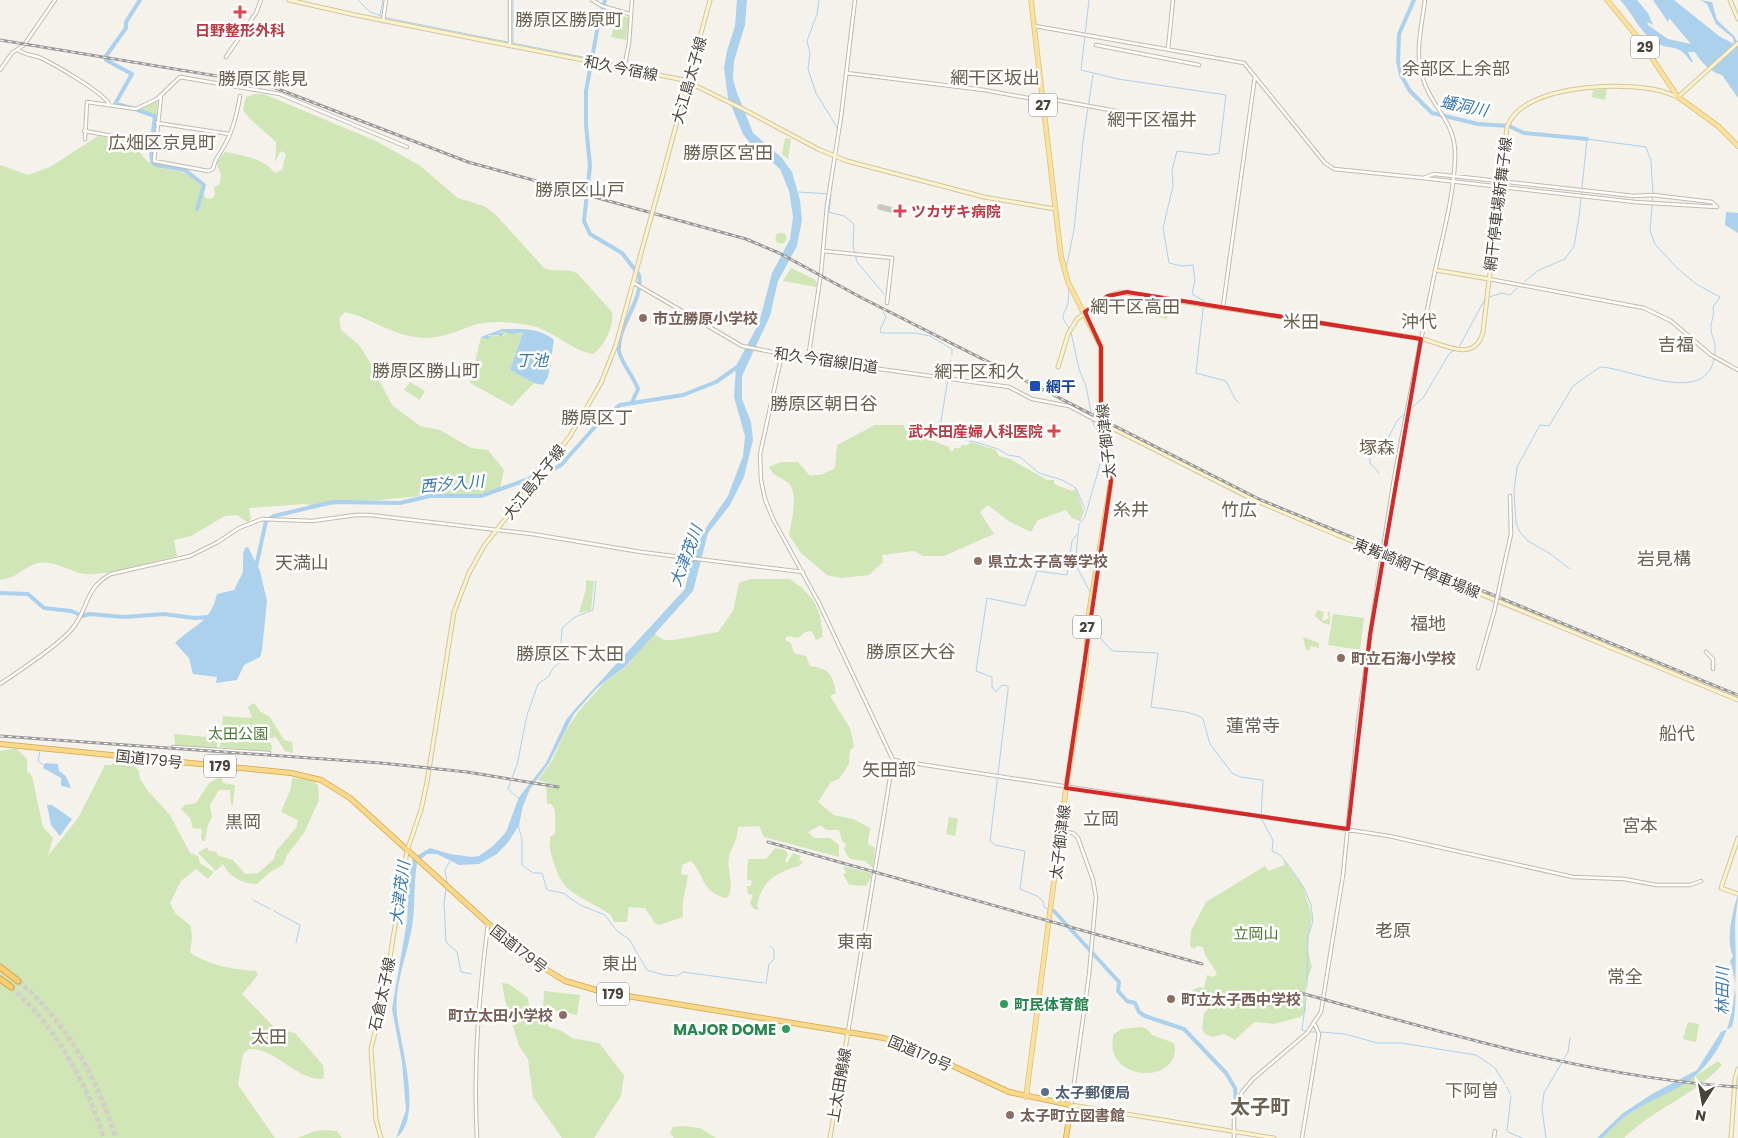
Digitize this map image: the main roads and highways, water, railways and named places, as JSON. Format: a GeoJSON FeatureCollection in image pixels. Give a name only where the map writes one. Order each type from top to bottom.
{"type":"FeatureCollection","features":[{"type":"Feature","properties":{"kind":"highway","name":"国道179号"},"geometry":{"type":"LineString","coordinates":[[0,744],[311,777],[344,793],[533,963],[558,977],[583,987],[610,994],[848,1032],[905,1044],[998,1088],[1026,1097],[1071,1105]]}},
{"type":"Feature","properties":{"kind":"highway"},"geometry":{"type":"LineString","coordinates":[[0,968],[18,981]]}},
{"type":"Feature","properties":{"kind":"highway"},"geometry":{"type":"LineString","coordinates":[[1,979],[11,987]]}},
{"type":"Feature","properties":{"kind":"highway"},"geometry":{"type":"LineString","coordinates":[[1066,1138],[1071,1105]]}},
{"type":"Feature","properties":{"kind":"main road","name":"和久今宿線"},"geometry":{"type":"LineString","coordinates":[[288,0],[688,82],[834,156],[984,197],[1055,209]]}},
{"type":"Feature","properties":{"kind":"main road","name":"大江島太子線"},"geometry":{"type":"LineString","coordinates":[[407,851],[421,810],[427,782],[454,612],[469,573],[496,530],[576,426],[601,383],[616,345],[635,284],[637,270],[710,0]]}},
{"type":"Feature","properties":{"kind":"main road","name":"太子御津線"},"geometry":{"type":"LineString","coordinates":[[1026,1097],[1066,788],[1086,664],[1088,618],[1110,493],[1111,472],[1101,423],[1101,347],[1064,271],[1031,0]]}},
{"type":"Feature","properties":{"kind":"main road","name":"29"},"geometry":{"type":"LineString","coordinates":[[1607,0],[1680,97],[1718,126],[1738,146]]}},
{"type":"Feature","properties":{"kind":"main road"},"geometry":{"type":"LineString","coordinates":[[1730,0],[1738,19]]}},
{"type":"Feature","properties":{"kind":"main road"},"geometry":{"type":"LineString","coordinates":[[1680,97],[1738,43]]}},
{"type":"Feature","properties":{"kind":"main road","name":"網干停車場新舞子線"},"geometry":{"type":"LineString","coordinates":[[1058,367],[1070,329],[1076,319],[1108,296],[1120,292],[1421,339],[1457,351],[1478,343],[1483,332],[1507,126],[1517,114],[1534,101],[1569,88],[1643,87],[1680,97]]}},
{"type":"Feature","properties":{"kind":"main road","name":"網干停車場新舞子線"},"geometry":{"type":"LineString","coordinates":[[1435,270],[1489,279]]}},
{"type":"Feature","properties":{"kind":"main road","name":"東觜崎網干停車場線"},"geometry":{"type":"LineString","coordinates":[[1101,423],[1250,498],[1309,524],[1738,700]]}},
{"type":"Feature","properties":{"kind":"main road"},"geometry":{"type":"LineString","coordinates":[[1738,838],[1721,888],[1738,894]]}},
{"type":"Feature","properties":{"kind":"main road","name":"石倉太子線"},"geometry":{"type":"LineString","coordinates":[[381,1138],[376,1120],[371,1049],[393,944],[407,851]]}},
{"type":"Feature","properties":{"kind":"main road","name":"上太田鵤線"},"geometry":{"type":"LineString","coordinates":[[830,1138],[848,1032]]}},
{"type":"Feature","properties":{"kind":"main road"},"geometry":{"type":"LineString","coordinates":[[1731,1138],[1735,1079],[1738,1069]]}},
{"type":"Feature","properties":{"kind":"main road"},"geometry":{"type":"LineString","coordinates":[[1071,1105],[1274,1138]]}},
{"type":"Feature","properties":{"kind":"water"},"geometry":{"type":"Polygon","coordinates":[[[737,0],[747,0],[745,25],[734,61],[733,79],[736,90],[753,133],[782,158],[792,172],[800,200],[802,220],[797,246],[778,281],[770,316],[742,376],[742,399],[751,422],[753,440],[744,477],[730,505],[708,533],[693,591],[626,666],[597,688],[574,714],[549,763],[530,789],[523,806],[519,825],[509,841],[497,854],[479,864],[459,865],[437,854],[427,854],[417,863],[413,923],[397,993],[397,1014],[408,1080],[408,1115],[404,1128],[396,1138],[406,1110],[402,1062],[392,1009],[407,921],[409,877],[413,858],[430,848],[450,854],[479,856],[493,846],[506,832],[519,797],[546,763],[566,720],[685,589],[692,556],[699,538],[728,496],[743,456],[745,436],[734,397],[736,366],[759,323],[772,273],[790,239],[793,217],[789,191],[780,169],[749,142],[743,134],[728,98],[724,68],[735,26],[737,0]]]}},
{"type":"Feature","properties":{"kind":"water"},"geometry":{"type":"Polygon","coordinates":[[[1620,0],[1637,0],[1648,13],[1653,25],[1647,22],[1648,25],[1668,39],[1691,44],[1669,18],[1668,22],[1653,0],[1674,0],[1719,36],[1734,44],[1733,38],[1716,24],[1707,4],[1700,0],[1712,2],[1717,20],[1735,37],[1738,47],[1738,98],[1722,75],[1706,66],[1695,52],[1688,52],[1693,62],[1691,62],[1682,51],[1661,45],[1649,38],[1620,0]]]}},
{"type":"Feature","properties":{"kind":"water"},"geometry":{"type":"Polygon","coordinates":[[[1726,212],[1738,213],[1738,233],[1725,225],[1726,212]]]}},
{"type":"Feature","properties":{"kind":"water","name":"丁池"},"geometry":{"type":"Polygon","coordinates":[[[502,329],[536,331],[554,340],[548,377],[543,385],[534,383],[510,370],[523,332],[513,334],[502,331],[499,333],[504,333],[502,337],[488,335],[491,338],[487,339],[481,337],[502,329]]]}},
{"type":"Feature","properties":{"kind":"water"},"geometry":{"type":"Polygon","coordinates":[[[248,547],[260,571],[267,601],[262,650],[260,657],[244,665],[237,680],[216,683],[217,677],[193,674],[189,658],[175,643],[206,618],[217,594],[234,590],[243,572],[243,554],[245,548],[248,547]]]}},
{"type":"Feature","properties":{"kind":"water"},"geometry":{"type":"Polygon","coordinates":[[[45,763],[58,764],[59,771],[66,776],[71,788],[61,786],[61,778],[43,768],[45,763]]]}},
{"type":"Feature","properties":{"kind":"water"},"geometry":{"type":"Polygon","coordinates":[[[47,805],[52,805],[72,819],[60,836],[51,825],[47,805]]]}},
{"type":"Feature","properties":{"kind":"water"},"geometry":{"type":"Polygon","coordinates":[[[1738,893],[1735,923],[1735,984],[1730,961],[1733,956],[1730,933],[1738,893]]]}},
{"type":"Feature","properties":{"kind":"water"},"geometry":{"type":"Polygon","coordinates":[[[1735,984],[1734,1019],[1732,1027],[1726,1030],[1731,1015],[1735,984]]]}},
{"type":"Feature","properties":{"kind":"water"},"geometry":{"type":"Polygon","coordinates":[[[1726,1030],[1717,1050],[1704,1067],[1688,1082],[1633,1111],[1603,1138],[1597,1138],[1623,1113],[1652,1094],[1697,1070],[1721,1032],[1726,1030]]]}},
{"type":"Feature","properties":{"kind":"waterway"},"geometry":{"type":"LineString","coordinates":[[140,0],[126,22],[126,28],[106,56],[106,60],[132,74],[115,104],[155,116],[151,148],[152,162],[156,165],[185,170],[204,185],[197,209]]}},
{"type":"Feature","properties":{"kind":"waterway"},"geometry":{"type":"LineString","coordinates":[[358,0],[370,12],[387,18],[593,59]]}},
{"type":"Feature","properties":{"kind":"waterway"},"geometry":{"type":"LineString","coordinates":[[380,16],[383,0]]}},
{"type":"Feature","properties":{"kind":"waterway"},"geometry":{"type":"LineString","coordinates":[[513,0],[513,42]]}},
{"type":"Feature","properties":{"kind":"waterway","name":"西汐入川"},"geometry":{"type":"LineString","coordinates":[[605,0],[586,91],[586,125],[590,166],[584,221],[590,234],[622,253],[639,275],[638,294],[619,341],[620,356],[638,389],[632,402]]}},
{"type":"Feature","properties":{"kind":"waterway"},"geometry":{"type":"LineString","coordinates":[[819,0],[817,14],[807,41],[810,53],[808,69],[816,93],[838,129]]}},
{"type":"Feature","properties":{"kind":"waterway"},"geometry":{"type":"LineString","coordinates":[[1089,0],[1081,70],[1118,79],[1226,95],[1219,153],[1210,155],[1177,151],[1172,170],[1173,186],[1163,228],[1169,263],[1182,266],[1193,265],[1195,280],[1192,294],[1204,301],[1196,373],[1226,381],[1239,403]]}},
{"type":"Feature","properties":{"kind":"waterway","name":"蟠洞川"},"geometry":{"type":"LineString","coordinates":[[1414,0],[1399,34],[1398,61],[1401,75],[1410,91],[1432,113],[1478,124],[1509,126],[1524,133],[1587,139]]}},
{"type":"Feature","properties":{"kind":"waterway"},"geometry":{"type":"LineString","coordinates":[[1066,269],[1074,230],[1083,141],[1093,75]]}},
{"type":"Feature","properties":{"kind":"waterway"},"geometry":{"type":"LineString","coordinates":[[1525,281],[1539,270],[1565,259],[1574,246],[1587,139],[1646,147],[1651,161],[1653,194],[1650,231],[1655,244],[1676,267],[1696,284],[1720,297],[1713,307],[1711,329],[1715,345],[1711,367],[1702,378],[1687,382],[1670,382],[1600,367],[1573,386],[1549,426],[1540,425],[1517,467],[1514,491],[1516,523],[1520,532],[1528,541],[1549,553],[1570,569]]}},
{"type":"Feature","properties":{"kind":"waterway"},"geometry":{"type":"LineString","coordinates":[[798,192],[831,194],[829,212],[844,216],[854,224],[853,245],[857,262],[884,294]]}},
{"type":"Feature","properties":{"kind":"waterway"},"geometry":{"type":"LineString","coordinates":[[1069,286],[1068,303],[1063,316],[1069,328]]}},
{"type":"Feature","properties":{"kind":"waterway"},"geometry":{"type":"LineString","coordinates":[[1489,297],[1502,293],[1510,295],[1517,288]]}},
{"type":"Feature","properties":{"kind":"waterway"},"geometry":{"type":"LineString","coordinates":[[1458,349],[1485,299]]}},
{"type":"Feature","properties":{"kind":"waterway"},"geometry":{"type":"LineString","coordinates":[[883,312],[886,317],[880,330],[881,333],[915,333],[930,336],[952,349],[952,355]]}},
{"type":"Feature","properties":{"kind":"waterway"},"geometry":{"type":"LineString","coordinates":[[1071,332],[1079,369],[1086,386],[1093,423],[1098,432],[1100,464],[1085,517],[1079,524],[1076,555],[1077,567],[1090,592]]}},
{"type":"Feature","properties":{"kind":"waterway"},"geometry":{"type":"LineString","coordinates":[[1408,411],[1423,398],[1449,354],[1455,350]]}},
{"type":"Feature","properties":{"kind":"waterway"},"geometry":{"type":"LineString","coordinates":[[951,360],[939,433],[975,442],[998,449],[1008,455],[1020,457],[1039,473],[1062,480],[1076,488],[1085,509]]}},
{"type":"Feature","properties":{"kind":"waterway","name":"西汐入川"},"geometry":{"type":"LineString","coordinates":[[256,567],[266,521],[274,516],[333,502],[400,503],[430,496],[481,496],[529,479],[542,468],[554,469],[561,465],[601,420],[620,405],[683,395],[716,382],[740,365]]}},
{"type":"Feature","properties":{"kind":"waterway"},"geometry":{"type":"LineString","coordinates":[[1379,473],[1370,463],[1370,456],[1386,442],[1397,421],[1405,413]]}},
{"type":"Feature","properties":{"kind":"waterway"},"geometry":{"type":"LineString","coordinates":[[1048,909],[1044,907],[1043,901],[1037,896],[1020,889],[1025,851],[995,845],[990,841],[1008,686],[1002,685],[996,692],[992,687],[992,677],[976,671],[987,598],[1025,606],[1037,571],[1067,575],[1072,541],[1077,534]]}},
{"type":"Feature","properties":{"kind":"waterway"},"geometry":{"type":"LineString","coordinates":[[519,799],[508,789],[517,765],[527,715],[538,684],[549,676],[553,668],[560,662],[562,628],[575,617],[593,610],[596,581]]}},
{"type":"Feature","properties":{"kind":"waterway","name":"西汐入川"},"geometry":{"type":"LineString","coordinates":[[0,593],[28,594],[44,608],[71,611],[78,614]]}},
{"type":"Feature","properties":{"kind":"waterway"},"geometry":{"type":"LineString","coordinates":[[1094,595],[1090,626],[1110,649],[1113,651],[1158,653],[1151,707],[1186,712],[1199,716],[1203,719],[1210,744],[1232,773],[1240,777],[1263,780],[1261,818],[1273,840],[1272,851],[1280,855],[1292,870],[1304,888],[1311,905],[1313,921],[1308,936],[1307,987]]}},
{"type":"Feature","properties":{"kind":"waterway","name":"西汐入川"},"geometry":{"type":"LineString","coordinates":[[83,616],[89,614],[124,617],[164,614],[194,618],[210,617]]}},
{"type":"Feature","properties":{"kind":"waterway"},"geometry":{"type":"LineString","coordinates":[[38,760],[40,751]]}},
{"type":"Feature","properties":{"kind":"waterway"},"geometry":{"type":"LineString","coordinates":[[38,761],[45,766]]}},
{"type":"Feature","properties":{"kind":"waterway"},"geometry":{"type":"LineString","coordinates":[[518,825],[522,839],[522,865],[533,873],[542,873],[547,890],[563,893],[580,905],[605,915],[617,931],[629,939],[647,970],[664,975],[677,976],[683,972],[764,983]]}},
{"type":"Feature","properties":{"kind":"waterway"},"geometry":{"type":"LineString","coordinates":[[447,883],[445,870],[450,861]]}},
{"type":"Feature","properties":{"kind":"waterway"},"geometry":{"type":"LineString","coordinates":[[446,889],[444,903],[446,942],[457,952],[461,972],[471,974]]}},
{"type":"Feature","properties":{"kind":"waterway"},"geometry":{"type":"LineString","coordinates":[[253,900],[270,909]]}},
{"type":"Feature","properties":{"kind":"waterway"},"geometry":{"type":"LineString","coordinates":[[274,911],[300,925],[296,943]]}},
{"type":"Feature","properties":{"kind":"waterway"},"geometry":{"type":"LineString","coordinates":[[1054,911],[1119,982],[1118,991],[1127,1001],[1135,1003],[1139,1012],[1145,1016],[1184,1029],[1226,1073],[1235,1088],[1236,1101]]}},
{"type":"Feature","properties":{"kind":"waterway"},"geometry":{"type":"LineString","coordinates":[[766,984],[769,964],[774,959],[774,950],[770,946]]}},
{"type":"Feature","properties":{"kind":"waterway"},"geometry":{"type":"LineString","coordinates":[[1306,998],[1302,1030],[1306,1031]]}},
{"type":"Feature","properties":{"kind":"waterway"},"geometry":{"type":"LineString","coordinates":[[477,1072],[479,1029]]}},
{"type":"Feature","properties":{"kind":"waterway"},"geometry":{"type":"LineString","coordinates":[[1311,1032],[1316,1032]]}},
{"type":"Feature","properties":{"kind":"waterway"},"geometry":{"type":"LineString","coordinates":[[1320,1032],[1345,1034],[1377,1043],[1401,1043],[1476,1055],[1495,1068],[1505,1084]]}},
{"type":"Feature","properties":{"kind":"waterway"},"geometry":{"type":"LineString","coordinates":[[1546,1138],[1542,1109],[1544,1093],[1568,1052],[1570,1038]]}},
{"type":"Feature","properties":{"kind":"waterway"},"geometry":{"type":"LineString","coordinates":[[1507,1087],[1510,1094]]}},
{"type":"Feature","properties":{"kind":"waterway"},"geometry":{"type":"LineString","coordinates":[[1507,1131],[1511,1096]]}},
{"type":"Feature","properties":{"kind":"waterway"},"geometry":{"type":"LineString","coordinates":[[477,1104],[478,1138]]}},
{"type":"Feature","properties":{"kind":"waterway"},"geometry":{"type":"LineString","coordinates":[[1508,1132],[1522,1138]]}},
{"type":"Feature","properties":{"kind":"tunnel"},"geometry":{"type":"LineString","coordinates":[[18,981],[52,1015],[78,1052],[99,1094],[116,1138]]}},
{"type":"Feature","properties":{"kind":"tunnel"},"geometry":{"type":"LineString","coordinates":[[11,987],[42,1020],[68,1056],[88,1096],[104,1138]]}},
{"type":"Feature","properties":{"kind":"railway"},"geometry":{"type":"LineString","coordinates":[[0,40],[265,84],[468,162],[746,239],[779,253],[864,299],[1261,500],[1738,695]]}},
{"type":"Feature","properties":{"kind":"railway"},"geometry":{"type":"LineString","coordinates":[[0,736],[381,763],[467,772],[558,787]]}},
{"type":"Feature","properties":{"kind":"railway"},"geometry":{"type":"LineString","coordinates":[[768,842],[1202,964]]}},
{"type":"Feature","properties":{"kind":"railway"},"geometry":{"type":"LineString","coordinates":[[1297,992],[1461,1037],[1570,1063],[1681,1082],[1738,1087]]}},
{"type":"Feature","properties":{"kind":"place","name":"日野整形外科"},"geometry":{"type":"Point","coordinates":[240,12]}},
{"type":"Feature","properties":{"kind":"place","name":"ツカザキ病院"},"geometry":{"type":"Point","coordinates":[900,211]}},
{"type":"Feature","properties":{"kind":"place","name":"市立勝原小学校"},"geometry":{"type":"Point","coordinates":[643,318]}},
{"type":"Feature","properties":{"kind":"place","name":"網干"},"geometry":{"type":"Point","coordinates":[1035,386]}},
{"type":"Feature","properties":{"kind":"place","name":"武木田産婦人科医院"},"geometry":{"type":"Point","coordinates":[1054,431]}},
{"type":"Feature","properties":{"kind":"place","name":"県立太子高等学校"},"geometry":{"type":"Point","coordinates":[978,561]}},
{"type":"Feature","properties":{"kind":"place","name":"町立石海小学校"},"geometry":{"type":"Point","coordinates":[1341,658]}},
{"type":"Feature","properties":{"kind":"place","name":"町立太子西中学校"},"geometry":{"type":"Point","coordinates":[1171,999]}},
{"type":"Feature","properties":{"kind":"place","name":"町民体育館"},"geometry":{"type":"Point","coordinates":[1004,1004]}},
{"type":"Feature","properties":{"kind":"place","name":"町立太田小学校"},"geometry":{"type":"Point","coordinates":[563,1015]}},
{"type":"Feature","properties":{"kind":"place","name":"MAJOR DOME"},"geometry":{"type":"Point","coordinates":[786,1029]}},
{"type":"Feature","properties":{"kind":"place","name":"太子郵便局"},"geometry":{"type":"Point","coordinates":[1045,1092]}},
{"type":"Feature","properties":{"kind":"place","name":"太子町立図書館"},"geometry":{"type":"Point","coordinates":[1010,1115]}},
{"type":"Feature","properties":{"kind":"district","name":"勝原区勝原町"},"geometry":{"type":"Point","coordinates":[569,19]}},
{"type":"Feature","properties":{"kind":"district","name":"余部区上余部"},"geometry":{"type":"Point","coordinates":[1456,68]}},
{"type":"Feature","properties":{"kind":"district","name":"網干区坂出"},"geometry":{"type":"Point","coordinates":[995,77]}},
{"type":"Feature","properties":{"kind":"district","name":"勝原区熊見"},"geometry":{"type":"Point","coordinates":[263,78]}},
{"type":"Feature","properties":{"kind":"district","name":"網干区福井"},"geometry":{"type":"Point","coordinates":[1152,119]}},
{"type":"Feature","properties":{"kind":"district","name":"広畑区京見町"},"geometry":{"type":"Point","coordinates":[162,142]}},
{"type":"Feature","properties":{"kind":"district","name":"勝原区宮田"},"geometry":{"type":"Point","coordinates":[728,152]}},
{"type":"Feature","properties":{"kind":"district","name":"勝原区山戸"},"geometry":{"type":"Point","coordinates":[580,189]}},
{"type":"Feature","properties":{"kind":"district","name":"網干区高田"},"geometry":{"type":"Point","coordinates":[1135,306]}},
{"type":"Feature","properties":{"kind":"district","name":"米田"},"geometry":{"type":"Point","coordinates":[1301,321]}},
{"type":"Feature","properties":{"kind":"district","name":"沖代"},"geometry":{"type":"Point","coordinates":[1419,321]}},
{"type":"Feature","properties":{"kind":"district","name":"吉福"},"geometry":{"type":"Point","coordinates":[1676,344]}},
{"type":"Feature","properties":{"kind":"district","name":"勝原区勝山町"},"geometry":{"type":"Point","coordinates":[426,370]}},
{"type":"Feature","properties":{"kind":"district","name":"網干区和久"},"geometry":{"type":"Point","coordinates":[979,371]}},
{"type":"Feature","properties":{"kind":"district","name":"勝原区朝日谷"},"geometry":{"type":"Point","coordinates":[824,403]}},
{"type":"Feature","properties":{"kind":"district","name":"勝原区丁"},"geometry":{"type":"Point","coordinates":[597,417]}},
{"type":"Feature","properties":{"kind":"district","name":"塚森"},"geometry":{"type":"Point","coordinates":[1377,447]}},
{"type":"Feature","properties":{"kind":"district","name":"糸井"},"geometry":{"type":"Point","coordinates":[1131,509]}},
{"type":"Feature","properties":{"kind":"district","name":"竹広"},"geometry":{"type":"Point","coordinates":[1239,509]}},
{"type":"Feature","properties":{"kind":"district","name":"岩見構"},"geometry":{"type":"Point","coordinates":[1664,558]}},
{"type":"Feature","properties":{"kind":"district","name":"天満山"},"geometry":{"type":"Point","coordinates":[302,562]}},
{"type":"Feature","properties":{"kind":"district","name":"福地"},"geometry":{"type":"Point","coordinates":[1428,623]}},
{"type":"Feature","properties":{"kind":"district","name":"勝原区大谷"},"geometry":{"type":"Point","coordinates":[911,651]}},
{"type":"Feature","properties":{"kind":"district","name":"勝原区下太田"},"geometry":{"type":"Point","coordinates":[570,653]}},
{"type":"Feature","properties":{"kind":"district","name":"蓮常寺"},"geometry":{"type":"Point","coordinates":[1253,725]}},
{"type":"Feature","properties":{"kind":"district","name":"船代"},"geometry":{"type":"Point","coordinates":[1677,733]}},
{"type":"Feature","properties":{"kind":"district","name":"矢田部"},"geometry":{"type":"Point","coordinates":[889,769]}},
{"type":"Feature","properties":{"kind":"district","name":"立岡"},"geometry":{"type":"Point","coordinates":[1101,818]}},
{"type":"Feature","properties":{"kind":"district","name":"黒岡"},"geometry":{"type":"Point","coordinates":[243,821]}},
{"type":"Feature","properties":{"kind":"district","name":"宮本"},"geometry":{"type":"Point","coordinates":[1640,825]}},
{"type":"Feature","properties":{"kind":"district","name":"老原"},"geometry":{"type":"Point","coordinates":[1393,930]}},
{"type":"Feature","properties":{"kind":"district","name":"東南"},"geometry":{"type":"Point","coordinates":[855,941]}},
{"type":"Feature","properties":{"kind":"district","name":"東出"},"geometry":{"type":"Point","coordinates":[620,963]}},
{"type":"Feature","properties":{"kind":"district","name":"常全"},"geometry":{"type":"Point","coordinates":[1625,976]}},
{"type":"Feature","properties":{"kind":"district","name":"太田"},"geometry":{"type":"Point","coordinates":[269,1036]}},
{"type":"Feature","properties":{"kind":"district","name":"下阿曽"},"geometry":{"type":"Point","coordinates":[1472,1090]}},
{"type":"Feature","properties":{"kind":"district","name":"太子町"},"geometry":{"type":"Point","coordinates":[1260,1107]}},
{"type":"Feature","properties":{"kind":"water label","name":"大津茂川"},"geometry":{"type":"Point","coordinates":[686,556]}},
{"type":"Feature","properties":{"kind":"water label","name":"大津茂川"},"geometry":{"type":"Point","coordinates":[400,893]}},
{"type":"Feature","properties":{"kind":"water label","name":"林田川"},"geometry":{"type":"Point","coordinates":[1722,991]}},
{"type":"Feature","properties":{"kind":"park label","name":"太田公園"},"geometry":{"type":"Point","coordinates":[238,733]}},
{"type":"Feature","properties":{"kind":"park label","name":"立岡山"},"geometry":{"type":"Point","coordinates":[1256,933]}}]}
